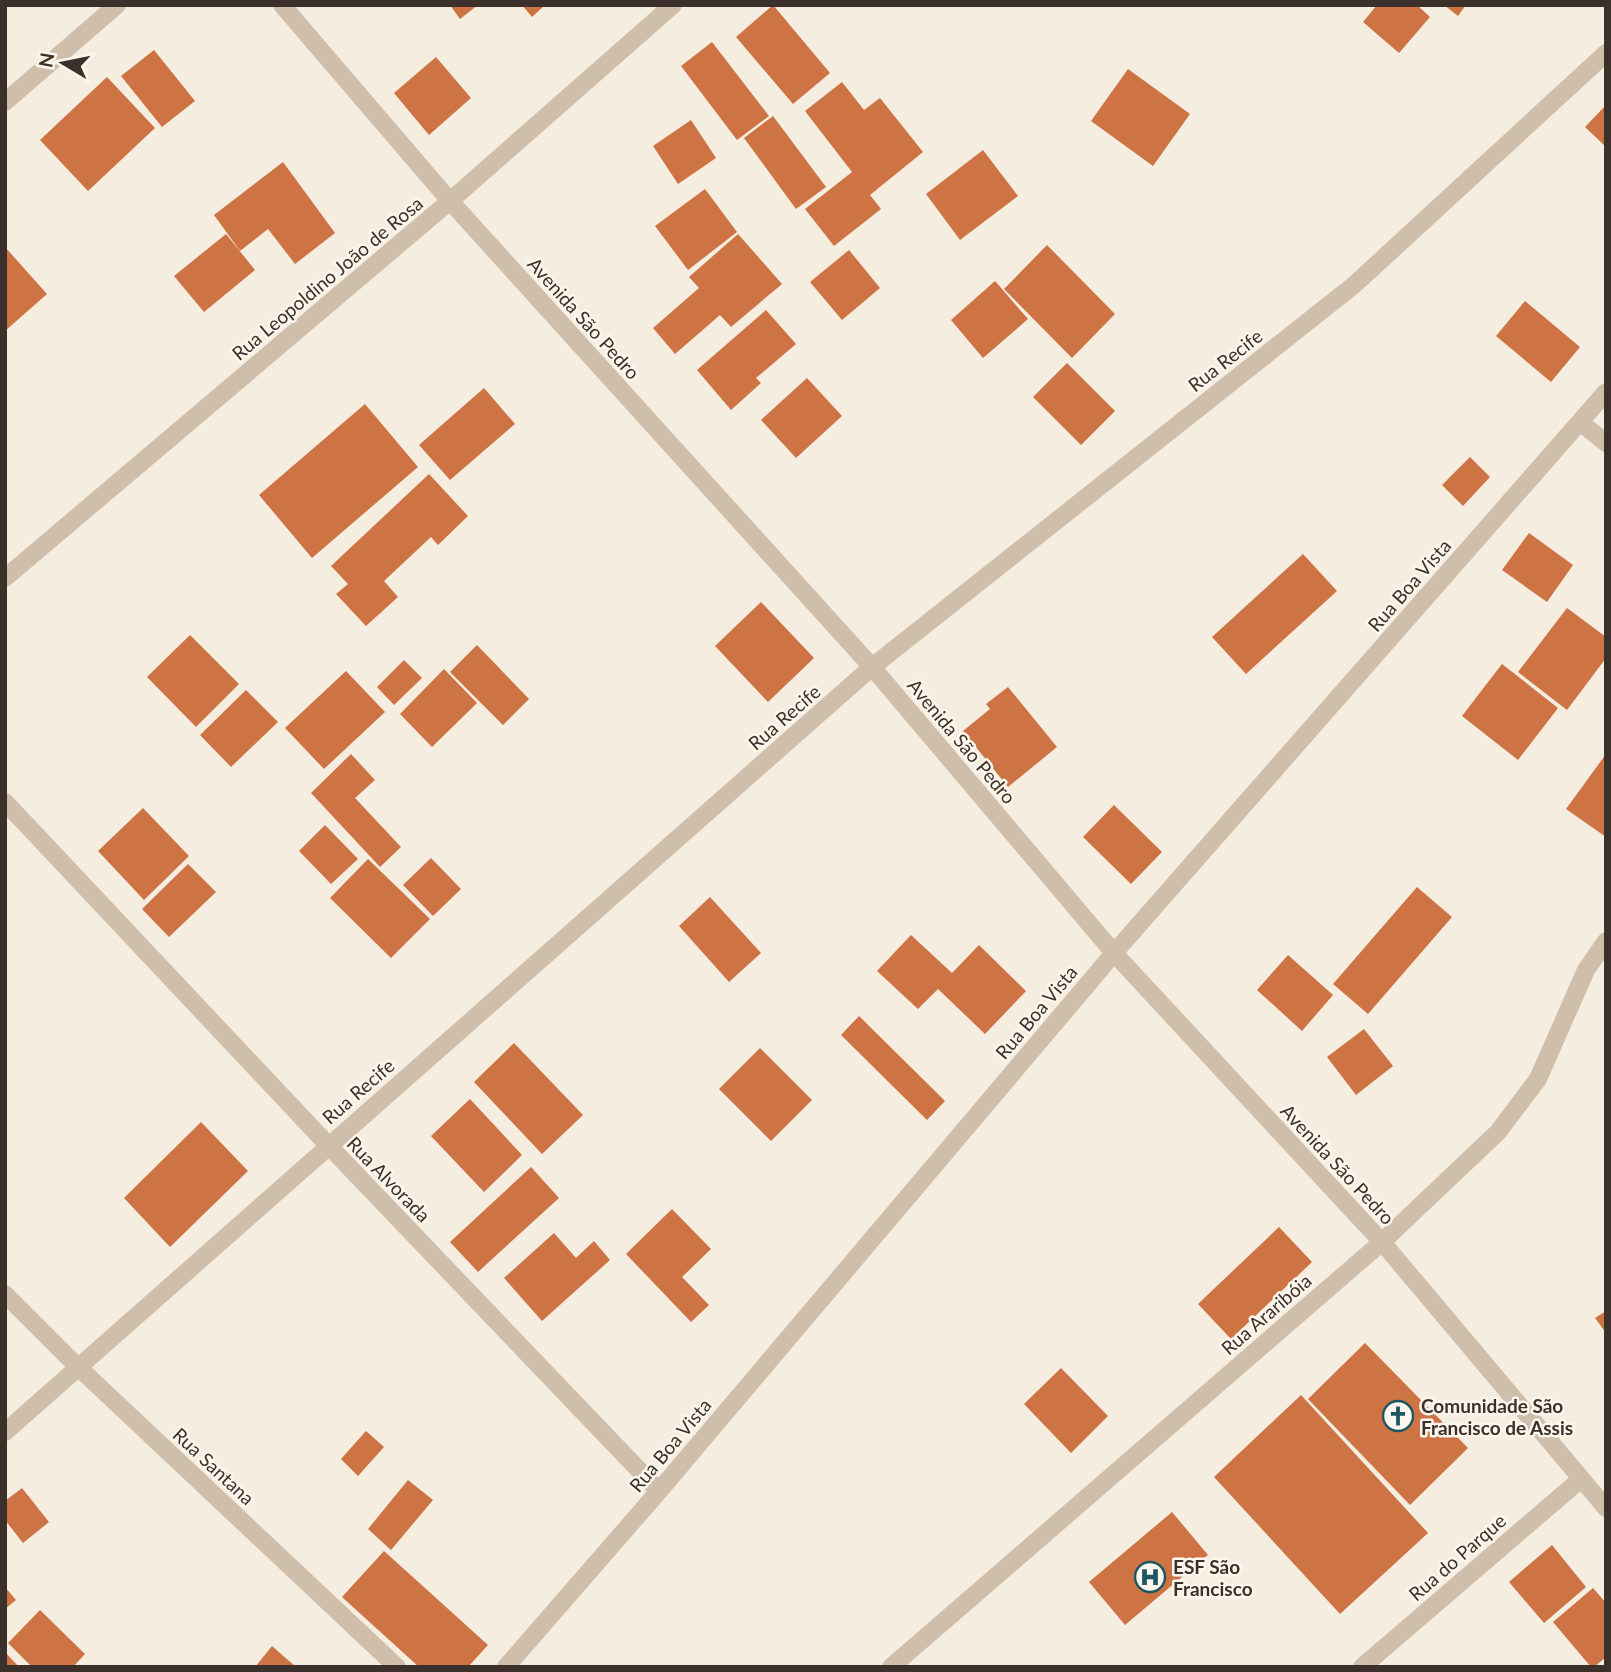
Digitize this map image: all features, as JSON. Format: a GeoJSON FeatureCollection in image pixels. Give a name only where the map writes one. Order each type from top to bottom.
{"type":"FeatureCollection","features":[{"type":"Feature","properties":{"kind":"street"},"geometry":{"type":"LineString","coordinates":[[5,102],[117,5]]}},
{"type":"Feature","properties":{"kind":"street","name":"Avenida São Pedro"},"geometry":{"type":"LineString","coordinates":[[282,5],[450,201],[872,667],[1114,953],[1382,1241],[1606,1508]]}},
{"type":"Feature","properties":{"kind":"street","name":"Rua Leopoldino João de Rosa"},"geometry":{"type":"LineString","coordinates":[[5,578],[450,201],[673,5]]}},
{"type":"Feature","properties":{"kind":"street","name":"Rua Recife"},"geometry":{"type":"LineString","coordinates":[[5,1432],[872,667],[1353,285],[1606,52]]}},
{"type":"Feature","properties":{"kind":"street","name":"Rua Boa Vista"},"geometry":{"type":"LineString","coordinates":[[506,1667],[659,1491],[1114,953],[1606,392]]}},
{"type":"Feature","properties":{"kind":"street"},"geometry":{"type":"LineString","coordinates":[[1580,422],[1606,443]]}},
{"type":"Feature","properties":{"kind":"street","name":"Rua Alvorada"},"geometry":{"type":"LineString","coordinates":[[5,802],[659,1491]]}},
{"type":"Feature","properties":{"kind":"street","name":"Rua Araribóia"},"geometry":{"type":"LineString","coordinates":[[891,1667],[1382,1241],[1498,1132],[1538,1079],[1586,970],[1606,941]]}},
{"type":"Feature","properties":{"kind":"street","name":"Rua Santana"},"geometry":{"type":"LineString","coordinates":[[5,1294],[77,1366],[397,1667]]}},
{"type":"Feature","properties":{"kind":"street","name":"Rua do Parque"},"geometry":{"type":"LineString","coordinates":[[1362,1667],[1581,1479]]}},
{"type":"Feature","properties":{"kind":"building"},"geometry":{"type":"Polygon","coordinates":[[[450,5],[478,5],[460,19],[450,5]]]}},
{"type":"Feature","properties":{"kind":"building"},"geometry":{"type":"Polygon","coordinates":[[[522,5],[545,5],[532,17],[522,5]]]}},
{"type":"Feature","properties":{"kind":"building"},"geometry":{"type":"Polygon","coordinates":[[[773,5],[830,73],[793,104],[736,37],[773,5]]]}},
{"type":"Feature","properties":{"kind":"building"},"geometry":{"type":"Polygon","coordinates":[[[1377,5],[1417,5],[1430,17],[1399,53],[1363,22],[1377,5]]]}},
{"type":"Feature","properties":{"kind":"building"},"geometry":{"type":"Polygon","coordinates":[[[1444,5],[1466,5],[1458,16],[1444,5]]]}},
{"type":"Feature","properties":{"kind":"building"},"geometry":{"type":"Polygon","coordinates":[[[712,42],[769,116],[737,140],[681,66],[712,42]]]}},
{"type":"Feature","properties":{"kind":"building"},"geometry":{"type":"Polygon","coordinates":[[[154,50],[195,101],[162,127],[121,76],[154,50]]]}},
{"type":"Feature","properties":{"kind":"building"},"geometry":{"type":"Polygon","coordinates":[[[436,57],[471,98],[429,135],[394,93],[436,57]]]}},
{"type":"Feature","properties":{"kind":"building"},"geometry":{"type":"Polygon","coordinates":[[[1128,69],[1190,114],[1153,166],[1091,121],[1128,69]]]}},
{"type":"Feature","properties":{"kind":"building"},"geometry":{"type":"Polygon","coordinates":[[[107,77],[155,128],[88,191],[40,140],[107,77]]]}},
{"type":"Feature","properties":{"kind":"building"},"geometry":{"type":"Polygon","coordinates":[[[842,82],[864,110],[880,98],[923,152],[870,195],[881,209],[834,246],[805,209],[852,172],[805,111],[842,82]]]}},
{"type":"Feature","properties":{"kind":"building"},"geometry":{"type":"Polygon","coordinates":[[[1606,105],[1606,147],[1585,127],[1606,105]]]}},
{"type":"Feature","properties":{"kind":"building"},"geometry":{"type":"Polygon","coordinates":[[[773,116],[826,187],[796,209],[744,138],[773,116]]]}},
{"type":"Feature","properties":{"kind":"building"},"geometry":{"type":"Polygon","coordinates":[[[691,120],[716,158],[678,184],[653,146],[691,120]]]}},
{"type":"Feature","properties":{"kind":"building"},"geometry":{"type":"Polygon","coordinates":[[[983,150],[1018,196],[960,240],[926,194],[983,150]]]}},
{"type":"Feature","properties":{"kind":"building"},"geometry":{"type":"Polygon","coordinates":[[[283,162],[335,233],[295,264],[268,229],[240,251],[214,215],[283,162]]]}},
{"type":"Feature","properties":{"kind":"building"},"geometry":{"type":"Polygon","coordinates":[[[705,189],[737,232],[688,270],[655,226],[705,189]]]}},
{"type":"Feature","properties":{"kind":"building"},"geometry":{"type":"Polygon","coordinates":[[[226,234],[255,270],[204,312],[174,276],[226,234]]]}},
{"type":"Feature","properties":{"kind":"building"},"geometry":{"type":"Polygon","coordinates":[[[738,234],[782,284],[731,327],[720,315],[675,354],[653,328],[699,288],[689,277],[738,234]]]}},
{"type":"Feature","properties":{"kind":"building"},"geometry":{"type":"Polygon","coordinates":[[[1047,245],[1115,314],[1072,358],[1004,289],[1047,245]]]}},
{"type":"Feature","properties":{"kind":"building"},"geometry":{"type":"Polygon","coordinates":[[[5,247],[47,294],[5,331],[5,247]]]}},
{"type":"Feature","properties":{"kind":"building"},"geometry":{"type":"Polygon","coordinates":[[[849,250],[880,288],[842,320],[810,282],[849,250]]]}},
{"type":"Feature","properties":{"kind":"building"},"geometry":{"type":"Polygon","coordinates":[[[995,281],[1028,319],[983,358],[951,320],[995,281]]]}},
{"type":"Feature","properties":{"kind":"building"},"geometry":{"type":"Polygon","coordinates":[[[1525,301],[1580,347],[1551,382],[1496,336],[1525,301]]]}},
{"type":"Feature","properties":{"kind":"building"},"geometry":{"type":"Polygon","coordinates":[[[766,310],[796,344],[756,378],[761,383],[731,410],[697,370],[766,310]]]}},
{"type":"Feature","properties":{"kind":"building"},"geometry":{"type":"Polygon","coordinates":[[[1067,363],[1115,411],[1081,445],[1033,397],[1067,363]]]}},
{"type":"Feature","properties":{"kind":"building"},"geometry":{"type":"Polygon","coordinates":[[[807,378],[842,416],[796,458],[761,420],[807,378]]]}},
{"type":"Feature","properties":{"kind":"building"},"geometry":{"type":"Polygon","coordinates":[[[484,388],[515,424],[450,480],[419,445],[484,388]]]}},
{"type":"Feature","properties":{"kind":"building"},"geometry":{"type":"Polygon","coordinates":[[[365,404],[418,467],[312,558],[259,495],[365,404]]]}},
{"type":"Feature","properties":{"kind":"building"},"geometry":{"type":"Polygon","coordinates":[[[1470,457],[1490,477],[1463,506],[1442,485],[1470,457]]]}},
{"type":"Feature","properties":{"kind":"building"},"geometry":{"type":"Polygon","coordinates":[[[429,474],[468,516],[438,545],[431,537],[384,581],[398,597],[366,626],[336,594],[348,584],[331,566],[429,474]]]}},
{"type":"Feature","properties":{"kind":"building"},"geometry":{"type":"Polygon","coordinates":[[[1529,533],[1573,565],[1547,602],[1502,570],[1529,533]]]}},
{"type":"Feature","properties":{"kind":"building"},"geometry":{"type":"Polygon","coordinates":[[[1303,554],[1337,591],[1246,674],[1212,637],[1303,554]]]}},
{"type":"Feature","properties":{"kind":"building"},"geometry":{"type":"Polygon","coordinates":[[[761,602],[814,658],[768,702],[715,646],[761,602]]]}},
{"type":"Feature","properties":{"kind":"building"},"geometry":{"type":"Polygon","coordinates":[[[1567,608],[1606,637],[1606,658],[1567,710],[1518,672],[1567,608]]]}},
{"type":"Feature","properties":{"kind":"building"},"geometry":{"type":"Polygon","coordinates":[[[190,635],[239,684],[196,727],[147,677],[190,635]]]}},
{"type":"Feature","properties":{"kind":"building"},"geometry":{"type":"Polygon","coordinates":[[[477,645],[529,699],[503,725],[450,672],[477,645]]]}},
{"type":"Feature","properties":{"kind":"building"},"geometry":{"type":"Polygon","coordinates":[[[404,660],[422,678],[394,705],[377,687],[404,660]]]}},
{"type":"Feature","properties":{"kind":"building"},"geometry":{"type":"Polygon","coordinates":[[[1502,664],[1558,708],[1518,760],[1462,716],[1502,664]]]}},
{"type":"Feature","properties":{"kind":"building"},"geometry":{"type":"Polygon","coordinates":[[[444,669],[477,703],[432,747],[400,714],[444,669]]]}},
{"type":"Feature","properties":{"kind":"building"},"geometry":{"type":"Polygon","coordinates":[[[346,671],[385,712],[324,769],[285,728],[346,671]]]}},
{"type":"Feature","properties":{"kind":"building"},"geometry":{"type":"Polygon","coordinates":[[[1008,687],[1057,747],[1008,787],[963,731],[990,709],[986,704],[1008,687]]]}},
{"type":"Feature","properties":{"kind":"building"},"geometry":{"type":"Polygon","coordinates":[[[246,690],[278,722],[231,767],[200,735],[246,690]]]}},
{"type":"Feature","properties":{"kind":"building"},"geometry":{"type":"Polygon","coordinates":[[[351,754],[375,780],[355,798],[401,847],[380,867],[311,793],[351,754]]]}},
{"type":"Feature","properties":{"kind":"building"},"geometry":{"type":"Polygon","coordinates":[[[1606,754],[1606,837],[1566,809],[1606,754]]]}},
{"type":"Feature","properties":{"kind":"building"},"geometry":{"type":"Polygon","coordinates":[[[1114,805],[1162,852],[1131,884],[1083,837],[1114,805]]]}},
{"type":"Feature","properties":{"kind":"building"},"geometry":{"type":"Polygon","coordinates":[[[143,808],[189,856],[144,900],[98,851],[143,808]]]}},
{"type":"Feature","properties":{"kind":"building"},"geometry":{"type":"Polygon","coordinates":[[[325,825],[358,859],[331,884],[299,851],[325,825]]]}},
{"type":"Feature","properties":{"kind":"building"},"geometry":{"type":"Polygon","coordinates":[[[431,858],[461,889],[433,916],[403,885],[431,858]]]}},
{"type":"Feature","properties":{"kind":"building"},"geometry":{"type":"Polygon","coordinates":[[[368,859],[430,919],[391,958],[330,898],[368,859]]]}},
{"type":"Feature","properties":{"kind":"building"},"geometry":{"type":"Polygon","coordinates":[[[188,864],[216,892],[169,937],[142,909],[188,864]]]}},
{"type":"Feature","properties":{"kind":"building"},"geometry":{"type":"Polygon","coordinates":[[[1417,887],[1452,917],[1368,1014],[1333,984],[1417,887]]]}},
{"type":"Feature","properties":{"kind":"building"},"geometry":{"type":"Polygon","coordinates":[[[710,897],[761,953],[729,982],[679,926],[710,897]]]}},
{"type":"Feature","properties":{"kind":"building"},"geometry":{"type":"Polygon","coordinates":[[[911,935],[952,973],[979,945],[1026,991],[985,1034],[938,989],[918,1009],[877,971],[911,935]]]}},
{"type":"Feature","properties":{"kind":"building"},"geometry":{"type":"Polygon","coordinates":[[[1288,955],[1333,995],[1302,1031],[1257,990],[1288,955]]]}},
{"type":"Feature","properties":{"kind":"building"},"geometry":{"type":"Polygon","coordinates":[[[859,1016],[945,1101],[927,1120],[841,1035],[859,1016]]]}},
{"type":"Feature","properties":{"kind":"building"},"geometry":{"type":"Polygon","coordinates":[[[1364,1029],[1393,1066],[1356,1095],[1327,1057],[1364,1029]]]}},
{"type":"Feature","properties":{"kind":"building"},"geometry":{"type":"Polygon","coordinates":[[[514,1043],[583,1115],[542,1154],[474,1082],[514,1043]]]}},
{"type":"Feature","properties":{"kind":"building"},"geometry":{"type":"Polygon","coordinates":[[[760,1048],[812,1100],[771,1141],[719,1089],[760,1048]]]}},
{"type":"Feature","properties":{"kind":"building"},"geometry":{"type":"Polygon","coordinates":[[[470,1099],[522,1155],[484,1192],[431,1136],[470,1099]]]}},
{"type":"Feature","properties":{"kind":"building"},"geometry":{"type":"Polygon","coordinates":[[[201,1122],[248,1171],[170,1247],[124,1198],[201,1122]]]}},
{"type":"Feature","properties":{"kind":"building"},"geometry":{"type":"Polygon","coordinates":[[[531,1167],[559,1198],[478,1272],[450,1242],[531,1167]]]}},
{"type":"Feature","properties":{"kind":"building"},"geometry":{"type":"Polygon","coordinates":[[[672,1209],[711,1249],[682,1277],[709,1305],[691,1322],[626,1254],[672,1209]]]}},
{"type":"Feature","properties":{"kind":"building"},"geometry":{"type":"Polygon","coordinates":[[[1279,1227],[1312,1262],[1231,1339],[1198,1304],[1279,1227]]]}},
{"type":"Feature","properties":{"kind":"building"},"geometry":{"type":"Polygon","coordinates":[[[554,1233],[576,1258],[594,1241],[610,1260],[542,1321],[504,1278],[554,1233]]]}},
{"type":"Feature","properties":{"kind":"building"},"geometry":{"type":"Polygon","coordinates":[[[1606,1311],[1606,1333],[1595,1318],[1606,1311]]]}},
{"type":"Feature","properties":{"kind":"building"},"geometry":{"type":"Polygon","coordinates":[[[1365,1343],[1468,1448],[1410,1505],[1308,1399],[1365,1343]]]}},
{"type":"Feature","properties":{"kind":"building"},"geometry":{"type":"Polygon","coordinates":[[[1061,1368],[1108,1416],[1071,1453],[1024,1404],[1061,1368]]]}},
{"type":"Feature","properties":{"kind":"building"},"geometry":{"type":"Polygon","coordinates":[[[1301,1395],[1428,1533],[1340,1614],[1214,1477],[1301,1395]]]}},
{"type":"Feature","properties":{"kind":"building"},"geometry":{"type":"Polygon","coordinates":[[[366,1431],[384,1447],[358,1476],[341,1459],[366,1431]]]}},
{"type":"Feature","properties":{"kind":"building"},"geometry":{"type":"Polygon","coordinates":[[[408,1480],[433,1500],[391,1550],[368,1529],[408,1480]]]}},
{"type":"Feature","properties":{"kind":"building"},"geometry":{"type":"Polygon","coordinates":[[[22,1488],[49,1522],[23,1543],[5,1520],[5,1501],[22,1488]]]}},
{"type":"Feature","properties":{"kind":"building"},"geometry":{"type":"Polygon","coordinates":[[[1172,1512],[1208,1555],[1125,1625],[1089,1582],[1172,1512]]]}},
{"type":"Feature","properties":{"kind":"building"},"geometry":{"type":"Polygon","coordinates":[[[1552,1545],[1586,1587],[1544,1623],[1509,1582],[1552,1545]]]}},
{"type":"Feature","properties":{"kind":"building"},"geometry":{"type":"Polygon","coordinates":[[[384,1551],[488,1645],[468,1667],[419,1667],[342,1597],[384,1551]]]}},
{"type":"Feature","properties":{"kind":"building"},"geometry":{"type":"Polygon","coordinates":[[[5,1587],[16,1600],[5,1609],[5,1587]]]}},
{"type":"Feature","properties":{"kind":"building"},"geometry":{"type":"Polygon","coordinates":[[[1593,1588],[1606,1603],[1606,1657],[1591,1667],[1553,1622],[1593,1588]]]}},
{"type":"Feature","properties":{"kind":"building"},"geometry":{"type":"Polygon","coordinates":[[[40,1610],[85,1654],[73,1667],[32,1667],[8,1643],[40,1610]]]}},
{"type":"Feature","properties":{"kind":"building"},"geometry":{"type":"Polygon","coordinates":[[[272,1646],[296,1667],[255,1667],[272,1646]]]}},
{"type":"Feature","properties":{"kind":"building"},"geometry":{"type":"Polygon","coordinates":[[[5,1652],[19,1667],[5,1667],[5,1652]]]}},
{"type":"Feature","properties":{"kind":"place","name":"Comunidade São Francisco de Assis"},"geometry":{"type":"Point","coordinates":[1398,1416]}},
{"type":"Feature","properties":{"kind":"place","name":"ESF São Francisco"},"geometry":{"type":"Point","coordinates":[1150,1577]}}]}
